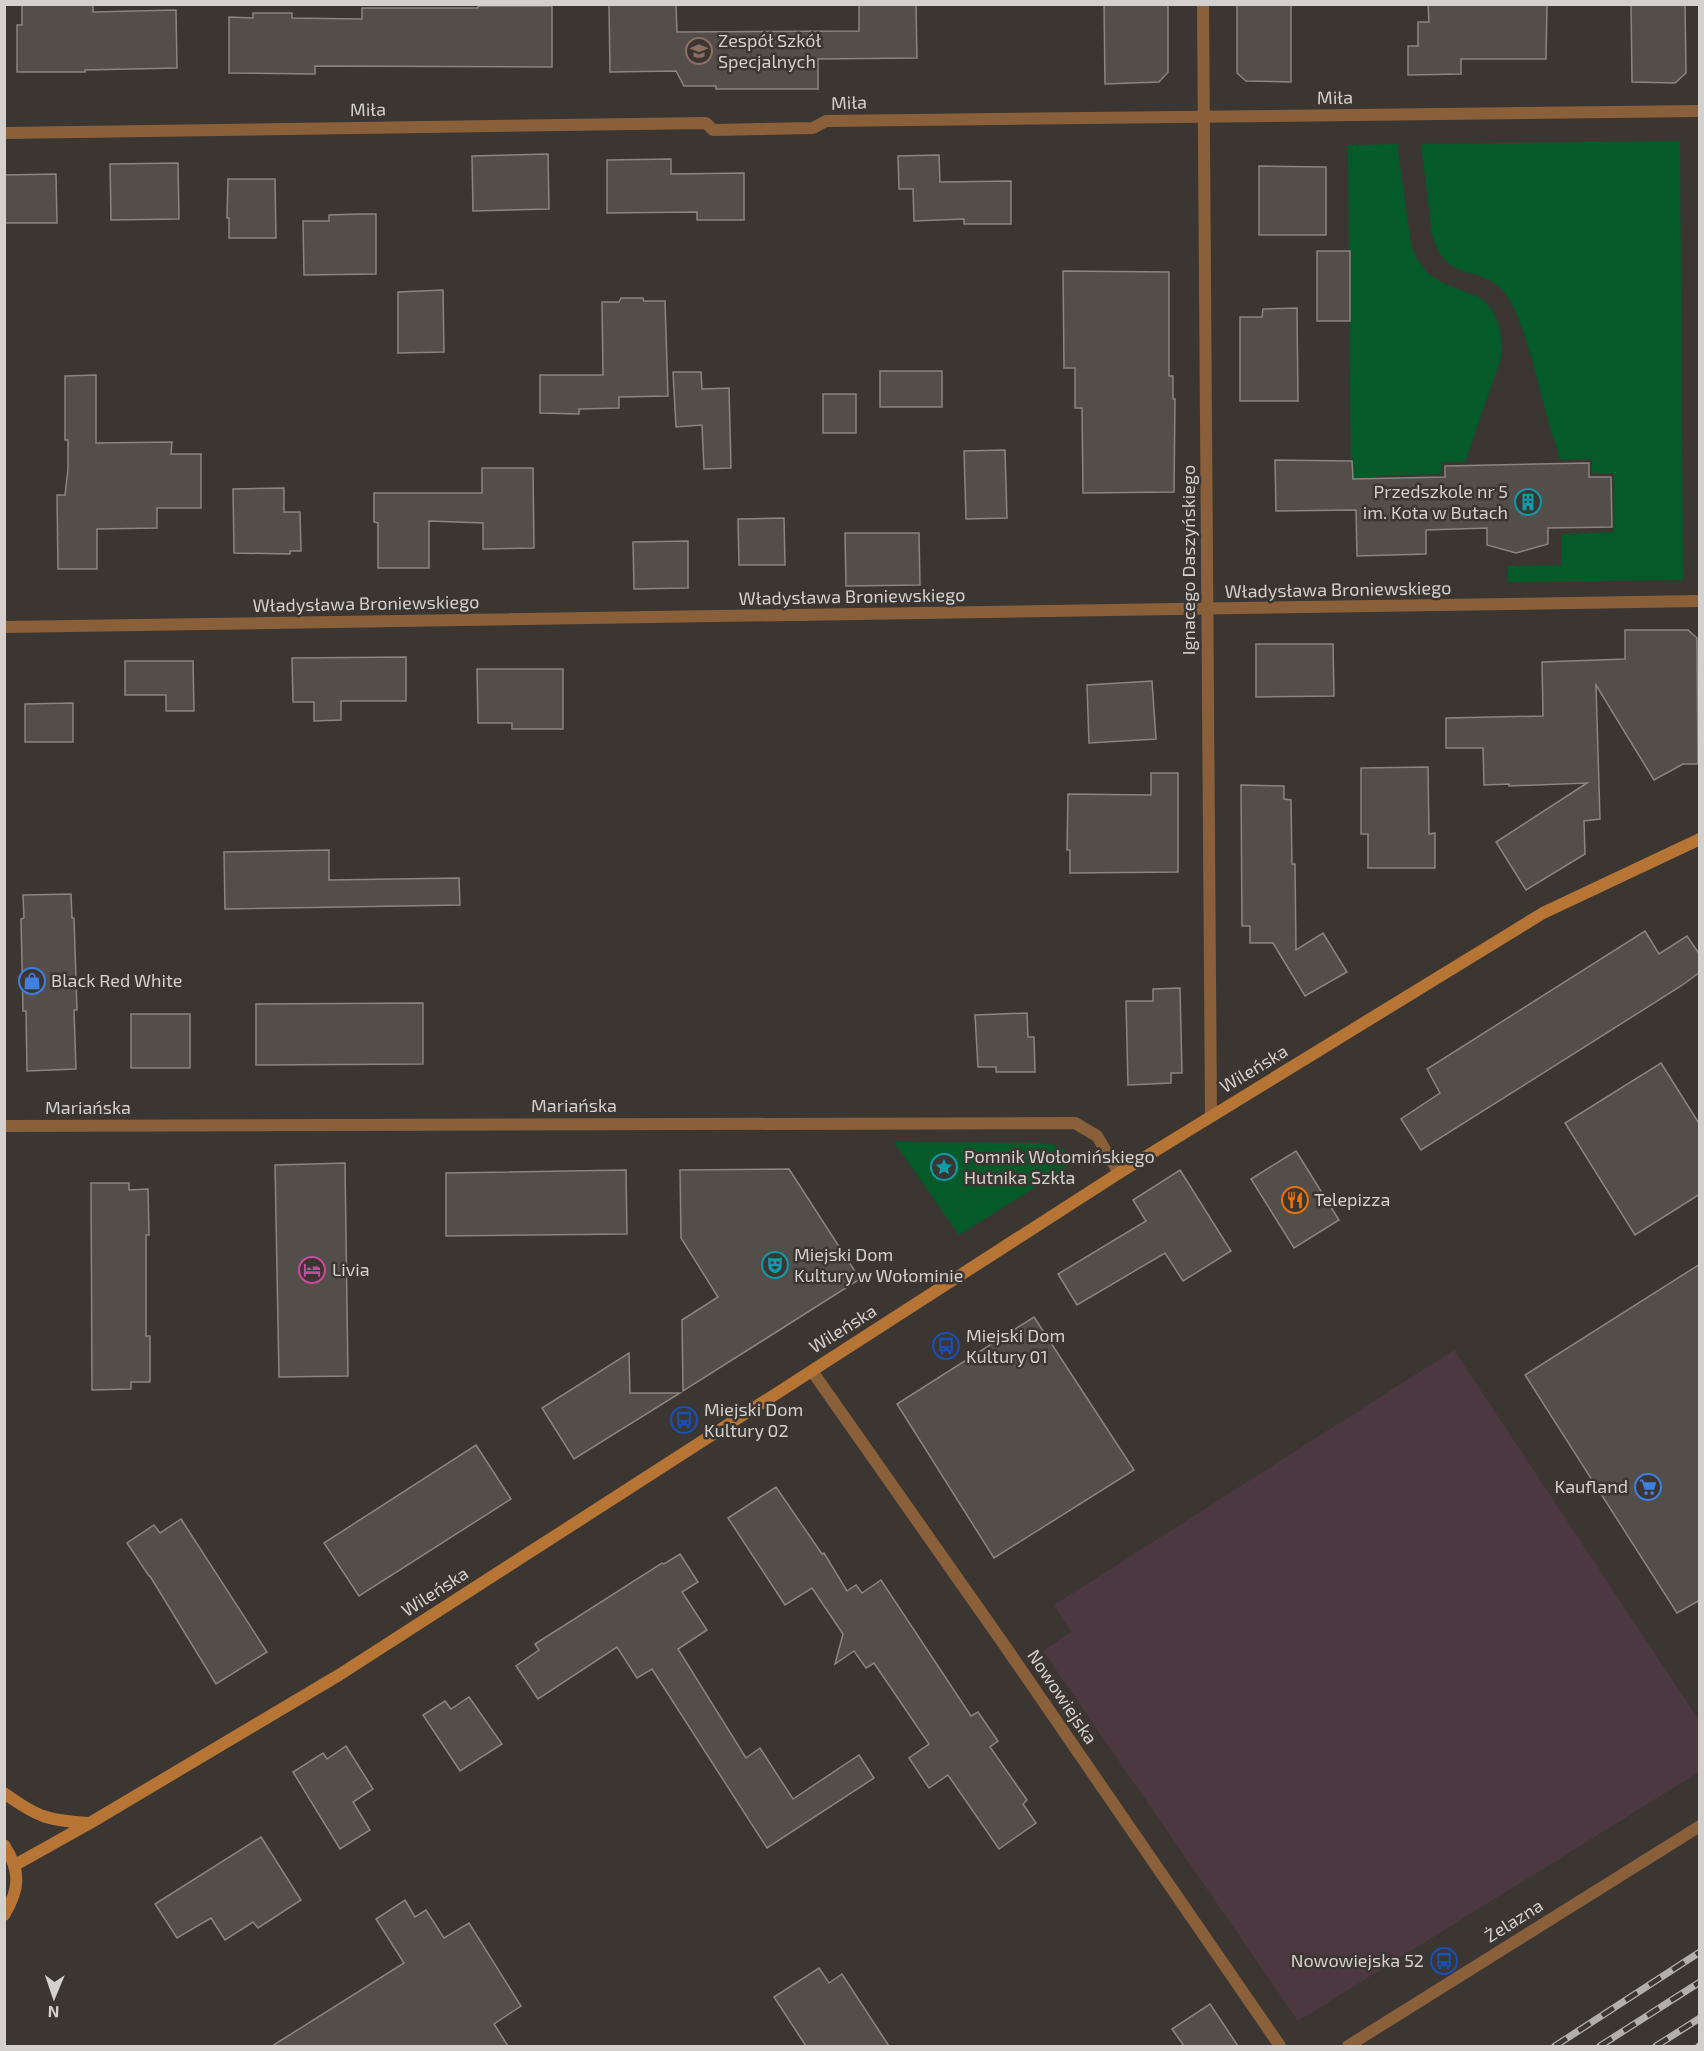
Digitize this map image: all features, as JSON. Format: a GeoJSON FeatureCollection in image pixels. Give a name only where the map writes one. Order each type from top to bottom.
{"type":"FeatureCollection","features":[{"type":"Feature","properties":{"kind":"street","name":"Ignacego Daszyńskiego"},"geometry":{"type":"LineString","coordinates":[[1203,4],[1211,1116]]}},
{"type":"Feature","properties":{"kind":"street","name":"Miła"},"geometry":{"type":"LineString","coordinates":[[4,133],[706,123],[713,130],[813,128],[826,121],[1700,111]]}},
{"type":"Feature","properties":{"kind":"street","name":"Władysława Broniewskiego"},"geometry":{"type":"LineString","coordinates":[[4,627],[1700,601]]}},
{"type":"Feature","properties":{"kind":"street","name":"Wileńska"},"geometry":{"type":"LineString","coordinates":[[15,1865],[339,1675],[1119,1173],[1543,913],[1700,839]]}},
{"type":"Feature","properties":{"kind":"street","name":"Mariańska"},"geometry":{"type":"LineString","coordinates":[[4,1126],[1075,1123],[1097,1136],[1119,1173]]}},
{"type":"Feature","properties":{"kind":"street","name":"Nowowiejska"},"geometry":{"type":"LineString","coordinates":[[812,1371],[1005,1646],[1280,2046]]}},
{"type":"Feature","properties":{"kind":"street"},"geometry":{"type":"LineString","coordinates":[[4,1793],[28,1811],[58,1822],[90,1823]]}},
{"type":"Feature","properties":{"kind":"street","name":"Żelazna"},"geometry":{"type":"LineString","coordinates":[[1348,2046],[1700,1826]]}},
{"type":"Feature","properties":{"kind":"street"},"geometry":{"type":"LineString","coordinates":[[4,1845],[15,1865],[17,1884],[13,1900],[4,1915]]}},
{"type":"Feature","properties":{"kind":"shaded area"},"geometry":{"type":"Polygon","coordinates":[[[1454,1350],[1699,1720],[1699,1772],[1298,2021],[1043,1651],[1071,1632],[1054,1605],[1454,1350]]]}},
{"type":"Feature","properties":{"kind":"green space"},"geometry":{"type":"Polygon","coordinates":[[[1680,141],[1683,580],[1508,582],[1508,566],[1561,565],[1561,534],[1614,532],[1613,473],[1592,473],[1592,459],[1560,460],[1527,342],[1510,301],[1493,283],[1454,267],[1438,250],[1432,234],[1421,144],[1680,141]]]}},
{"type":"Feature","properties":{"kind":"green space"},"geometry":{"type":"Polygon","coordinates":[[[1397,144],[1411,245],[1416,257],[1429,274],[1436,279],[1476,296],[1489,306],[1498,322],[1501,357],[1465,462],[1441,462],[1441,474],[1375,476],[1375,484],[1351,484],[1348,145],[1397,144]]]}},
{"type":"Feature","properties":{"kind":"green space"},"geometry":{"type":"Polygon","coordinates":[[[894,1142],[1042,1143],[1065,1150],[1068,1162],[1065,1169],[959,1235],[894,1142]]]}},
{"type":"Feature","properties":{"kind":"building"},"geometry":{"type":"Polygon","coordinates":[[[22,4],[93,4],[93,12],[176,10],[177,68],[17,72],[17,25],[22,25],[22,4]]]}},
{"type":"Feature","properties":{"kind":"building","name":"Zespół Szkół Specjalnych"},"geometry":{"type":"Polygon","coordinates":[[[609,4],[676,4],[677,32],[859,31],[859,4],[916,4],[917,58],[818,59],[818,89],[716,89],[716,86],[684,86],[676,71],[610,72],[609,4]]]}},
{"type":"Feature","properties":{"kind":"building"},"geometry":{"type":"Polygon","coordinates":[[[1104,4],[1168,4],[1168,72],[1159,82],[1105,84],[1104,4]]]}},
{"type":"Feature","properties":{"kind":"building"},"geometry":{"type":"Polygon","coordinates":[[[1237,4],[1291,4],[1291,82],[1246,81],[1237,73],[1237,4]]]}},
{"type":"Feature","properties":{"kind":"building"},"geometry":{"type":"Polygon","coordinates":[[[1428,4],[1547,4],[1546,59],[1461,59],[1461,74],[1408,75],[1408,46],[1418,46],[1418,22],[1429,22],[1428,4]]]}},
{"type":"Feature","properties":{"kind":"building"},"geometry":{"type":"Polygon","coordinates":[[[1631,4],[1685,4],[1686,73],[1675,83],[1632,82],[1631,4]]]}},
{"type":"Feature","properties":{"kind":"building"},"geometry":{"type":"Polygon","coordinates":[[[478,6],[552,6],[552,67],[315,66],[315,74],[229,73],[229,17],[253,18],[253,13],[292,13],[292,18],[362,19],[362,8],[478,8],[478,6]]]}},
{"type":"Feature","properties":{"kind":"building"},"geometry":{"type":"Polygon","coordinates":[[[548,154],[549,209],[473,211],[472,156],[548,154]]]}},
{"type":"Feature","properties":{"kind":"building"},"geometry":{"type":"Polygon","coordinates":[[[939,155],[940,182],[1011,181],[1011,224],[964,224],[964,219],[914,221],[913,189],[899,189],[898,156],[939,155]]]}},
{"type":"Feature","properties":{"kind":"building"},"geometry":{"type":"Polygon","coordinates":[[[671,159],[671,174],[744,173],[744,220],[697,220],[697,212],[607,213],[607,160],[671,159]]]}},
{"type":"Feature","properties":{"kind":"building"},"geometry":{"type":"Polygon","coordinates":[[[178,163],[179,219],[111,220],[110,164],[178,163]]]}},
{"type":"Feature","properties":{"kind":"building"},"geometry":{"type":"Polygon","coordinates":[[[1259,166],[1326,167],[1326,235],[1259,235],[1259,166]]]}},
{"type":"Feature","properties":{"kind":"building"},"geometry":{"type":"Polygon","coordinates":[[[56,174],[57,223],[4,223],[4,175],[56,174]]]}},
{"type":"Feature","properties":{"kind":"building"},"geometry":{"type":"Polygon","coordinates":[[[228,179],[275,179],[276,238],[229,238],[228,179]]]}},
{"type":"Feature","properties":{"kind":"building"},"geometry":{"type":"Polygon","coordinates":[[[376,214],[376,274],[304,275],[303,221],[329,221],[329,215],[376,214]]]}},
{"type":"Feature","properties":{"kind":"building"},"geometry":{"type":"Polygon","coordinates":[[[1317,251],[1350,251],[1350,321],[1317,321],[1317,251]]]}},
{"type":"Feature","properties":{"kind":"building"},"geometry":{"type":"Polygon","coordinates":[[[1063,271],[1169,272],[1169,376],[1173,376],[1173,399],[1175,399],[1174,492],[1083,493],[1082,408],[1075,408],[1075,368],[1064,368],[1063,271]]]}},
{"type":"Feature","properties":{"kind":"building"},"geometry":{"type":"Polygon","coordinates":[[[443,290],[444,352],[398,353],[398,292],[443,290]]]}},
{"type":"Feature","properties":{"kind":"building"},"geometry":{"type":"Polygon","coordinates":[[[621,298],[665,301],[668,396],[619,397],[619,408],[579,409],[579,414],[540,413],[540,375],[603,375],[602,302],[619,302],[621,298]]]}},
{"type":"Feature","properties":{"kind":"building"},"geometry":{"type":"Polygon","coordinates":[[[1297,308],[1298,401],[1240,401],[1240,317],[1262,317],[1263,309],[1297,308]]]}},
{"type":"Feature","properties":{"kind":"building"},"geometry":{"type":"Polygon","coordinates":[[[880,371],[942,371],[942,407],[880,407],[880,371]]]}},
{"type":"Feature","properties":{"kind":"building"},"geometry":{"type":"Polygon","coordinates":[[[673,372],[701,372],[702,389],[729,388],[731,468],[704,469],[702,425],[676,427],[673,372]]]}},
{"type":"Feature","properties":{"kind":"building"},"geometry":{"type":"Polygon","coordinates":[[[96,375],[96,443],[172,442],[171,454],[201,454],[201,508],[157,508],[157,528],[97,529],[97,569],[58,569],[57,495],[65,495],[68,469],[68,440],[65,440],[65,376],[96,375]]]}},
{"type":"Feature","properties":{"kind":"building"},"geometry":{"type":"Polygon","coordinates":[[[823,394],[856,394],[856,433],[823,433],[823,394]]]}},
{"type":"Feature","properties":{"kind":"building"},"geometry":{"type":"Polygon","coordinates":[[[1005,450],[1007,518],[966,519],[964,451],[1005,450]]]}},
{"type":"Feature","properties":{"kind":"building"},"geometry":{"type":"Polygon","coordinates":[[[1275,460],[1352,461],[1353,479],[1445,477],[1445,466],[1589,463],[1589,477],[1611,477],[1612,527],[1548,528],[1548,544],[1516,553],[1487,545],[1487,528],[1426,530],[1426,554],[1357,556],[1356,510],[1276,511],[1275,460]]]}},
{"type":"Feature","properties":{"kind":"building"},"geometry":{"type":"Polygon","coordinates":[[[482,468],[533,468],[534,548],[483,549],[483,523],[429,521],[429,568],[378,568],[378,523],[374,522],[374,493],[482,493],[482,468]]]}},
{"type":"Feature","properties":{"kind":"building"},"geometry":{"type":"Polygon","coordinates":[[[284,488],[284,512],[300,512],[301,551],[290,551],[290,554],[234,553],[233,489],[284,488]]]}},
{"type":"Feature","properties":{"kind":"building"},"geometry":{"type":"Polygon","coordinates":[[[784,518],[785,565],[739,565],[738,519],[784,518]]]}},
{"type":"Feature","properties":{"kind":"building"},"geometry":{"type":"Polygon","coordinates":[[[845,533],[919,533],[920,585],[846,586],[845,533]]]}},
{"type":"Feature","properties":{"kind":"building"},"geometry":{"type":"Polygon","coordinates":[[[688,541],[688,588],[634,589],[633,542],[688,541]]]}},
{"type":"Feature","properties":{"kind":"building"},"geometry":{"type":"Polygon","coordinates":[[[1625,630],[1688,630],[1697,638],[1698,764],[1683,764],[1654,780],[1596,685],[1600,819],[1584,821],[1585,854],[1526,890],[1496,842],[1587,783],[1484,785],[1483,748],[1446,748],[1446,718],[1543,716],[1542,662],[1625,659],[1625,630]]]}},
{"type":"Feature","properties":{"kind":"building"},"geometry":{"type":"Polygon","coordinates":[[[1256,644],[1333,644],[1334,696],[1256,697],[1256,644]]]}},
{"type":"Feature","properties":{"kind":"building"},"geometry":{"type":"Polygon","coordinates":[[[406,657],[406,701],[341,701],[341,720],[314,721],[314,702],[293,702],[292,658],[406,657]]]}},
{"type":"Feature","properties":{"kind":"building"},"geometry":{"type":"Polygon","coordinates":[[[125,661],[193,661],[194,711],[166,711],[166,695],[125,695],[125,661]]]}},
{"type":"Feature","properties":{"kind":"building"},"geometry":{"type":"Polygon","coordinates":[[[477,669],[563,669],[563,729],[512,729],[512,723],[478,723],[477,669]]]}},
{"type":"Feature","properties":{"kind":"building"},"geometry":{"type":"Polygon","coordinates":[[[1152,681],[1156,739],[1089,743],[1087,685],[1152,681]]]}},
{"type":"Feature","properties":{"kind":"building"},"geometry":{"type":"Polygon","coordinates":[[[73,703],[73,742],[25,742],[25,704],[73,703]]]}},
{"type":"Feature","properties":{"kind":"building"},"geometry":{"type":"Polygon","coordinates":[[[1428,767],[1429,834],[1435,833],[1435,868],[1368,868],[1368,834],[1361,834],[1361,768],[1428,767]]]}},
{"type":"Feature","properties":{"kind":"building"},"geometry":{"type":"Polygon","coordinates":[[[1151,773],[1178,773],[1178,872],[1070,873],[1070,850],[1067,850],[1068,794],[1151,795],[1151,773]]]}},
{"type":"Feature","properties":{"kind":"building"},"geometry":{"type":"Polygon","coordinates":[[[1241,785],[1284,786],[1284,799],[1291,800],[1292,864],[1295,864],[1296,950],[1323,933],[1347,972],[1305,996],[1273,943],[1250,943],[1250,926],[1242,926],[1241,785]]]}},
{"type":"Feature","properties":{"kind":"building"},"geometry":{"type":"Polygon","coordinates":[[[329,850],[329,880],[459,878],[460,905],[225,909],[224,852],[329,850]]]}},
{"type":"Feature","properties":{"kind":"building"},"geometry":{"type":"Polygon","coordinates":[[[71,894],[77,1010],[74,1010],[76,1069],[27,1071],[26,1011],[23,1011],[21,919],[24,918],[23,895],[71,894]]]}},
{"type":"Feature","properties":{"kind":"building"},"geometry":{"type":"Polygon","coordinates":[[[1645,931],[1659,954],[1687,936],[1700,955],[1700,972],[1421,1150],[1401,1119],[1440,1093],[1427,1069],[1645,931]]]}},
{"type":"Feature","properties":{"kind":"building"},"geometry":{"type":"Polygon","coordinates":[[[1180,988],[1182,1073],[1171,1073],[1171,1083],[1128,1085],[1126,1001],[1153,1001],[1153,989],[1180,988]]]}},
{"type":"Feature","properties":{"kind":"building"},"geometry":{"type":"Polygon","coordinates":[[[423,1003],[423,1064],[256,1065],[256,1004],[423,1003]]]}},
{"type":"Feature","properties":{"kind":"building"},"geometry":{"type":"Polygon","coordinates":[[[1027,1013],[1028,1037],[1034,1037],[1035,1072],[996,1072],[996,1067],[978,1067],[975,1015],[1027,1013]]]}},
{"type":"Feature","properties":{"kind":"building"},"geometry":{"type":"Polygon","coordinates":[[[131,1014],[190,1014],[190,1068],[131,1068],[131,1014]]]}},
{"type":"Feature","properties":{"kind":"building"},"geometry":{"type":"Polygon","coordinates":[[[1661,1063],[1700,1125],[1700,1194],[1635,1235],[1565,1123],[1661,1063]]]}},
{"type":"Feature","properties":{"kind":"building","name":"Telepizza"},"geometry":{"type":"Polygon","coordinates":[[[1296,1151],[1339,1220],[1294,1248],[1251,1179],[1296,1151]]]}},
{"type":"Feature","properties":{"kind":"building","name":"Livia"},"geometry":{"type":"Polygon","coordinates":[[[345,1163],[348,1376],[279,1377],[275,1165],[345,1163]]]}},
{"type":"Feature","properties":{"kind":"building","name":"Miejski Dom Kultury w Wołominie"},"geometry":{"type":"Polygon","coordinates":[[[789,1169],[860,1279],[683,1391],[682,1320],[718,1297],[681,1238],[680,1170],[789,1169]]]}},
{"type":"Feature","properties":{"kind":"building"},"geometry":{"type":"Polygon","coordinates":[[[626,1170],[627,1234],[446,1236],[446,1173],[626,1170]]]}},
{"type":"Feature","properties":{"kind":"building"},"geometry":{"type":"Polygon","coordinates":[[[1180,1170],[1231,1251],[1183,1281],[1165,1253],[1077,1305],[1058,1274],[1146,1221],[1133,1200],[1180,1170]]]}},
{"type":"Feature","properties":{"kind":"building"},"geometry":{"type":"Polygon","coordinates":[[[91,1183],[129,1183],[129,1190],[148,1189],[146,1336],[150,1336],[150,1382],[131,1382],[131,1389],[92,1390],[91,1183]]]}},
{"type":"Feature","properties":{"kind":"building","name":"Kaufland"},"geometry":{"type":"Polygon","coordinates":[[[1700,1264],[1700,1600],[1677,1613],[1525,1375],[1700,1264]]]}},
{"type":"Feature","properties":{"kind":"building"},"geometry":{"type":"Polygon","coordinates":[[[1034,1317],[1134,1470],[994,1558],[897,1404],[1034,1317]]]}},
{"type":"Feature","properties":{"kind":"building"},"geometry":{"type":"Polygon","coordinates":[[[629,1353],[630,1393],[680,1393],[574,1459],[542,1408],[629,1353]]]}},
{"type":"Feature","properties":{"kind":"building"},"geometry":{"type":"Polygon","coordinates":[[[476,1445],[511,1499],[359,1596],[324,1543],[476,1445]]]}},
{"type":"Feature","properties":{"kind":"building"},"geometry":{"type":"Polygon","coordinates":[[[776,1487],[822,1554],[824,1553],[847,1591],[856,1585],[862,1593],[881,1580],[971,1716],[978,1712],[998,1741],[990,1747],[1027,1800],[1023,1804],[1036,1823],[999,1849],[948,1775],[929,1788],[909,1758],[929,1744],[874,1663],[866,1668],[854,1651],[835,1664],[843,1634],[812,1588],[785,1605],[728,1518],[776,1487]]]}},
{"type":"Feature","properties":{"kind":"building"},"geometry":{"type":"Polygon","coordinates":[[[181,1519],[267,1652],[216,1684],[150,1576],[127,1543],[154,1525],[160,1533],[181,1519]]]}},
{"type":"Feature","properties":{"kind":"building"},"geometry":{"type":"Polygon","coordinates":[[[680,1554],[698,1582],[682,1592],[707,1630],[678,1649],[746,1758],[760,1748],[793,1799],[859,1755],[874,1778],[767,1848],[652,1669],[637,1678],[617,1647],[538,1699],[516,1666],[539,1650],[535,1644],[662,1563],[680,1554]]]}},
{"type":"Feature","properties":{"kind":"building"},"geometry":{"type":"Polygon","coordinates":[[[469,1697],[502,1744],[460,1771],[423,1715],[445,1701],[451,1709],[469,1697]]]}},
{"type":"Feature","properties":{"kind":"building"},"geometry":{"type":"Polygon","coordinates":[[[346,1746],[373,1789],[353,1802],[370,1830],[340,1849],[293,1772],[323,1753],[327,1759],[346,1746]]]}},
{"type":"Feature","properties":{"kind":"building"},"geometry":{"type":"Polygon","coordinates":[[[261,1837],[301,1900],[258,1928],[253,1922],[225,1940],[211,1918],[177,1938],[155,1904],[261,1837]]]}},
{"type":"Feature","properties":{"kind":"building"},"geometry":{"type":"Polygon","coordinates":[[[405,1900],[415,1917],[426,1910],[444,1938],[469,1923],[521,2006],[494,2024],[508,2046],[272,2046],[404,1963],[376,1919],[405,1900]]]}},
{"type":"Feature","properties":{"kind":"building"},"geometry":{"type":"Polygon","coordinates":[[[819,1968],[829,1983],[842,1974],[889,2046],[806,2046],[774,1997],[819,1968]]]}},
{"type":"Feature","properties":{"kind":"building"},"geometry":{"type":"Polygon","coordinates":[[[1210,2004],[1238,2046],[1184,2046],[1172,2029],[1210,2004]]]}},
{"type":"Feature","properties":{"kind":"railway"},"geometry":{"type":"LineString","coordinates":[[1555,2046],[1700,1952]]}},
{"type":"Feature","properties":{"kind":"railway"},"geometry":{"type":"LineString","coordinates":[[1600,2046],[1700,1982]]}},
{"type":"Feature","properties":{"kind":"railway"},"geometry":{"type":"LineString","coordinates":[[1656,2046],[1700,2018]]}},
{"type":"Feature","properties":{"kind":"place","name":"Zespół Szkół Specjalnych"},"geometry":{"type":"Point","coordinates":[699,51]}},
{"type":"Feature","properties":{"kind":"place","name":"Przedszkole nr 5 im. Kota w Butach"},"geometry":{"type":"Point","coordinates":[1528,502]}},
{"type":"Feature","properties":{"kind":"place","name":"Black Red White"},"geometry":{"type":"Point","coordinates":[32,981]}},
{"type":"Feature","properties":{"kind":"place","name":"Pomnik Wołomińskiego Hutnika Szkła"},"geometry":{"type":"Point","coordinates":[944,1167]}},
{"type":"Feature","properties":{"kind":"place","name":"Telepizza"},"geometry":{"type":"Point","coordinates":[1295,1200]}},
{"type":"Feature","properties":{"kind":"place","name":"Miejski Dom Kultury w Wołominie"},"geometry":{"type":"Point","coordinates":[775,1265]}},
{"type":"Feature","properties":{"kind":"place","name":"Livia"},"geometry":{"type":"Point","coordinates":[312,1270]}},
{"type":"Feature","properties":{"kind":"place","name":"Miejski Dom Kultury 01"},"geometry":{"type":"Point","coordinates":[946,1346]}},
{"type":"Feature","properties":{"kind":"place","name":"Miejski Dom Kultury 02"},"geometry":{"type":"Point","coordinates":[684,1420]}},
{"type":"Feature","properties":{"kind":"place","name":"Kaufland"},"geometry":{"type":"Point","coordinates":[1648,1487]}},
{"type":"Feature","properties":{"kind":"place","name":"Nowowiejska 52"},"geometry":{"type":"Point","coordinates":[1444,1961]}}]}
